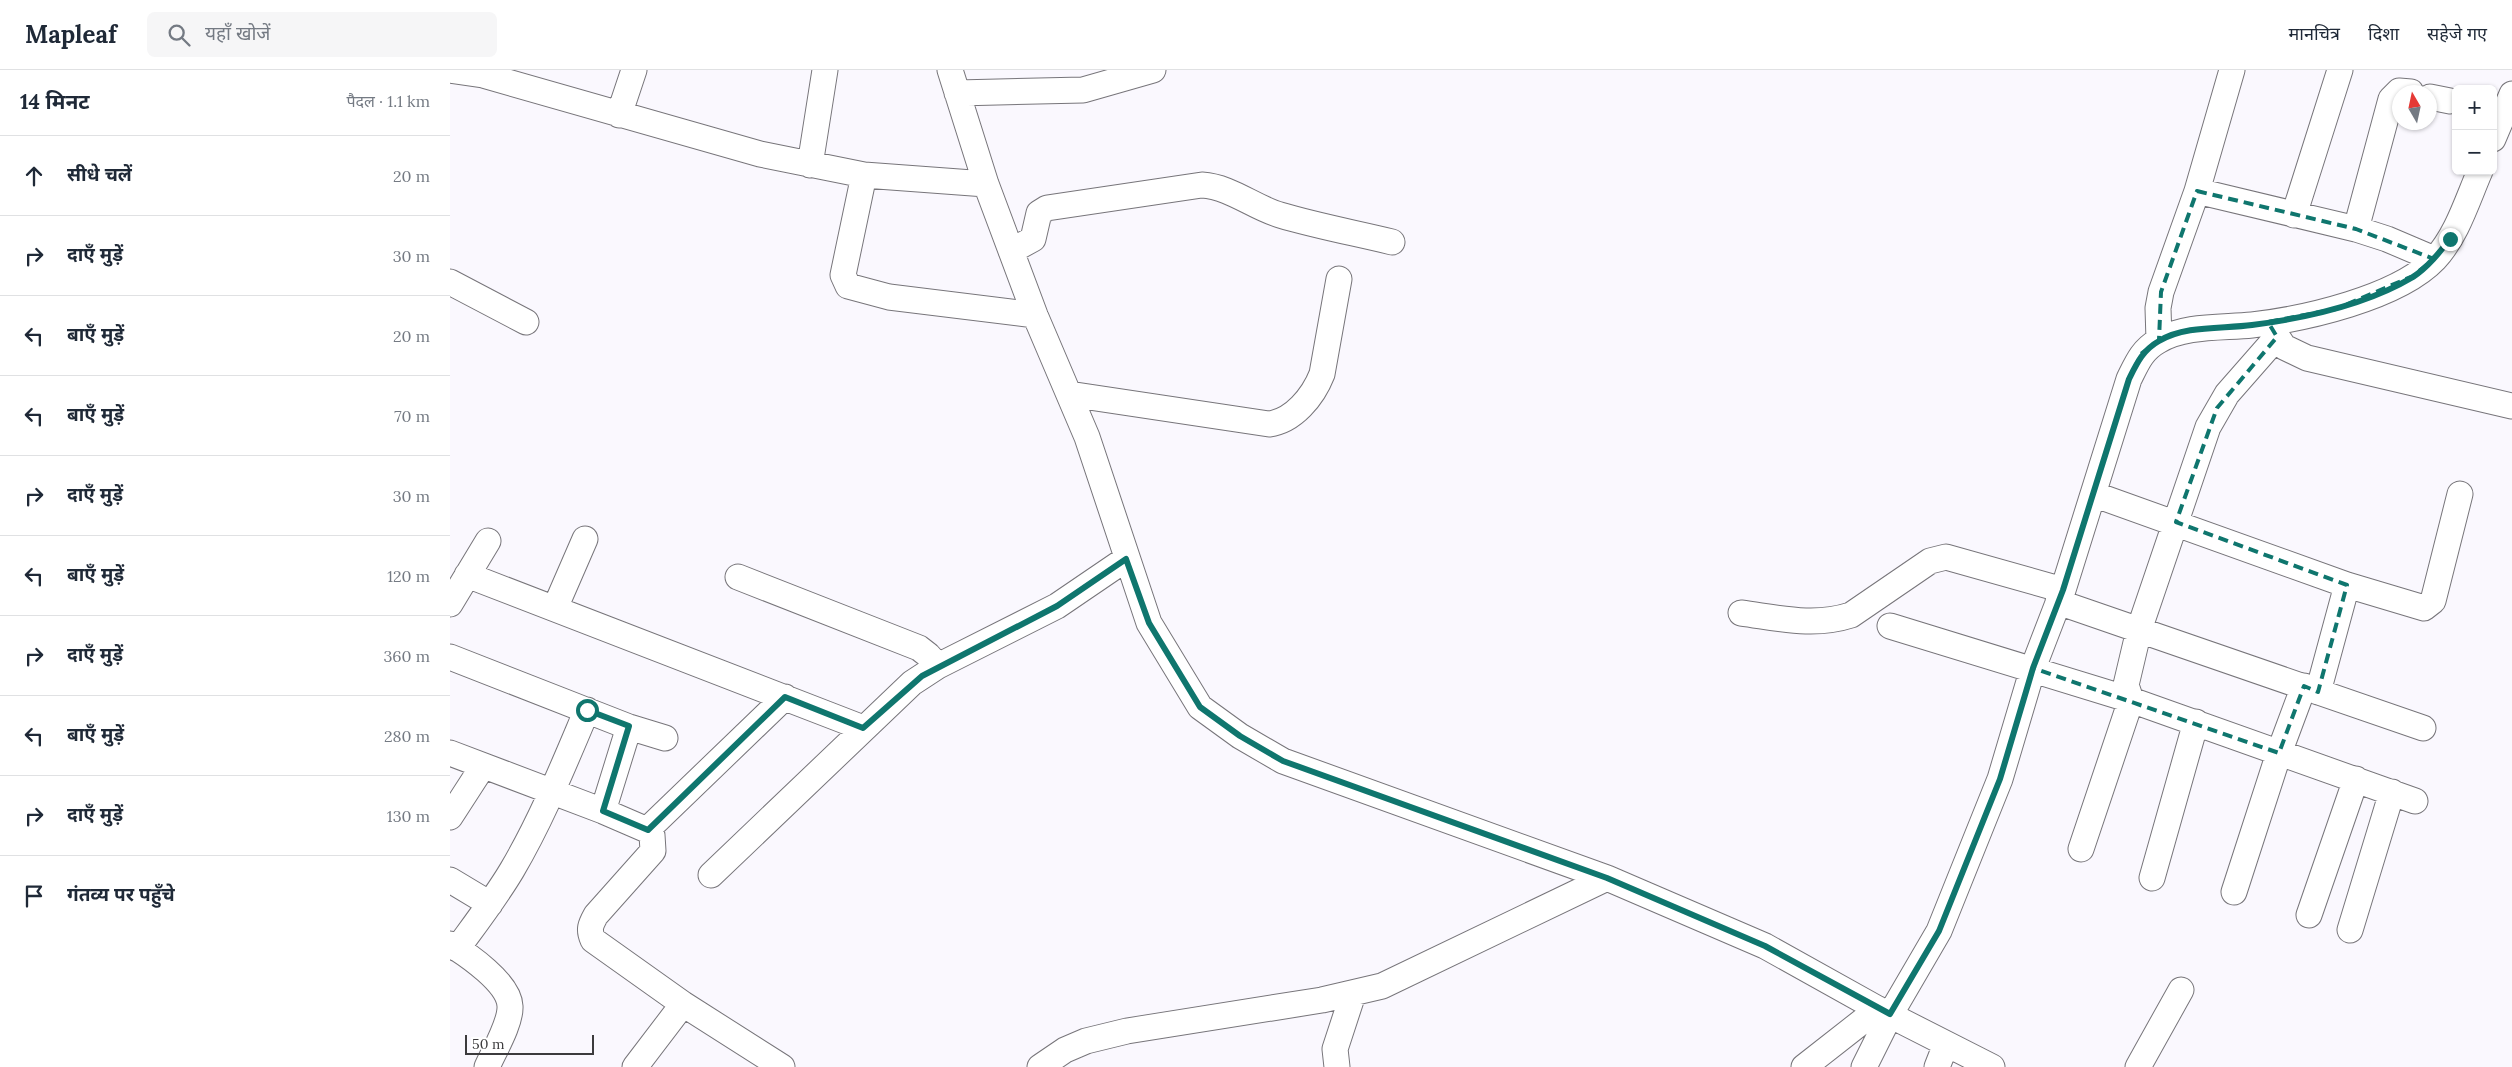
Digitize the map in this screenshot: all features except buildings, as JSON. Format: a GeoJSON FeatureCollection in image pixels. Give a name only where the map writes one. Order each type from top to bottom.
{"type":"FeatureCollection","features":[{"type":"Feature","properties":{"kind":"street"},"geometry":{"type":"LineString","coordinates":[[450,70],[483,75],[725,145],[810,165],[864,175],[986,184]]}},
{"type":"Feature","properties":{"kind":"street"},"geometry":{"type":"LineString","coordinates":[[619,114],[634,70]]}},
{"type":"Feature","properties":{"kind":"street"},"geometry":{"type":"LineString","coordinates":[[810,165],[825,70]]}},
{"type":"Feature","properties":{"kind":"street"},"geometry":{"type":"LineString","coordinates":[[1153,70],[1083,90],[954,82],[986,184],[1011,251],[1035,315],[1087,437],[1126,559],[1149,623],[1200,707],[1240,736],[1283,761],[1607,878],[1765,946],[1884,1012],[1992,1067]]}},
{"type":"Feature","properties":{"kind":"street"},"geometry":{"type":"LineString","coordinates":[[2160,340],[2158,308],[2161,292],[2197,192],[2232,70]]}},
{"type":"Feature","properties":{"kind":"street"},"geometry":{"type":"LineString","coordinates":[[2294,215],[2340,70]]}},
{"type":"Feature","properties":{"kind":"street"},"geometry":{"type":"LineString","coordinates":[[2497,130],[2512,94]]}},
{"type":"Feature","properties":{"kind":"street"},"geometry":{"type":"LineString","coordinates":[[2356,230],[2392,98]]}},
{"type":"Feature","properties":{"kind":"street"},"geometry":{"type":"LineString","coordinates":[[864,175],[843,275],[848,286],[889,296],[1035,315]]}},
{"type":"Feature","properties":{"kind":"street"},"geometry":{"type":"LineString","coordinates":[[1864,1067],[1884,1012],[1939,931],[2000,779],[2033,668],[2060,596],[2129,379],[2142,353],[2160,340],[2194,330],[2273,330],[2384,291],[2413,276],[2434,260],[2450,239],[2478,175]]}},
{"type":"Feature","properties":{"kind":"street"},"geometry":{"type":"LineString","coordinates":[[1011,251],[1033,239],[1039,213],[1046,208],[1202,185],[1214,186],[1229,191],[1280,215],[1392,242]]}},
{"type":"Feature","properties":{"kind":"street"},"geometry":{"type":"LineString","coordinates":[[2197,192],[2356,230],[2387,239],[2434,260]]}},
{"type":"Feature","properties":{"kind":"street"},"geometry":{"type":"LineString","coordinates":[[1069,394],[1269,424],[1280,422],[1289,418],[1318,384],[1322,374],[1338,279]]}},
{"type":"Feature","properties":{"kind":"street"},"geometry":{"type":"LineString","coordinates":[[450,282],[526,322]]}},
{"type":"Feature","properties":{"kind":"street"},"geometry":{"type":"LineString","coordinates":[[2273,330],[2284,347],[2307,358],[2512,406]]}},
{"type":"Feature","properties":{"kind":"street"},"geometry":{"type":"LineString","coordinates":[[2081,849],[2131,700],[2126,686],[2139,630],[2208,427],[2217,408],[2273,330]]}},
{"type":"Feature","properties":{"kind":"street"},"geometry":{"type":"LineString","coordinates":[[2093,494],[2176,522],[2347,585],[2418,607],[2428,606],[2433,601],[2460,494]]}},
{"type":"Feature","properties":{"kind":"street"},"geometry":{"type":"LineString","coordinates":[[555,608],[585,539]]}},
{"type":"Feature","properties":{"kind":"street"},"geometry":{"type":"LineString","coordinates":[[450,604],[488,540]]}},
{"type":"Feature","properties":{"kind":"street"},"geometry":{"type":"LineString","coordinates":[[1741,613],[1812,622],[1838,619],[1851,615],[1930,561],[1946,557],[2060,596],[2139,630],[2422,728]]}},
{"type":"Feature","properties":{"kind":"street"},"geometry":{"type":"LineString","coordinates":[[711,875],[912,683],[938,666],[1050,610],[1126,559]]}},
{"type":"Feature","properties":{"kind":"street"},"geometry":{"type":"LineString","coordinates":[[467,575],[863,728]]}},
{"type":"Feature","properties":{"kind":"street"},"geometry":{"type":"LineString","coordinates":[[738,578],[919,648],[938,666]]}},
{"type":"Feature","properties":{"kind":"street"},"geometry":{"type":"LineString","coordinates":[[2234,892],[2279,753],[2311,689],[2347,585]]}},
{"type":"Feature","properties":{"kind":"street"},"geometry":{"type":"LineString","coordinates":[[1890,626],[2033,668],[2131,700],[2415,801]]}},
{"type":"Feature","properties":{"kind":"street"},"geometry":{"type":"LineString","coordinates":[[450,657],[665,738]]}},
{"type":"Feature","properties":{"kind":"street"},"geometry":{"type":"LineString","coordinates":[[648,830],[785,697]]}},
{"type":"Feature","properties":{"kind":"street"},"geometry":{"type":"LineString","coordinates":[[487,1067],[508,1019],[510,1006],[507,995],[497,981],[454,946],[490,904],[516,863],[552,792],[587,710]]}},
{"type":"Feature","properties":{"kind":"street"},"geometry":{"type":"LineString","coordinates":[[2152,878],[2196,722]]}},
{"type":"Feature","properties":{"kind":"street"},"geometry":{"type":"LineString","coordinates":[[603,811],[629,726]]}},
{"type":"Feature","properties":{"kind":"street"},"geometry":{"type":"LineString","coordinates":[[450,753],[648,830],[654,842],[653,851],[596,914],[591,924],[590,933],[593,940],[683,1004],[746,1058],[782,1067]]}},
{"type":"Feature","properties":{"kind":"street"},"geometry":{"type":"LineString","coordinates":[[450,816],[483,766]]}},
{"type":"Feature","properties":{"kind":"street"},"geometry":{"type":"LineString","coordinates":[[2309,915],[2356,779]]}},
{"type":"Feature","properties":{"kind":"street"},"geometry":{"type":"LineString","coordinates":[[2350,930],[2392,792]]}},
{"type":"Feature","properties":{"kind":"street"},"geometry":{"type":"LineString","coordinates":[[1040,1067],[1065,1050],[1086,1041],[1127,1031],[1353,994],[1382,986],[1607,878]]}},
{"type":"Feature","properties":{"kind":"street"},"geometry":{"type":"LineString","coordinates":[[450,880],[490,904]]}},
{"type":"Feature","properties":{"kind":"street"},"geometry":{"type":"LineString","coordinates":[[2138,1067],[2181,990]]}},
{"type":"Feature","properties":{"kind":"street"},"geometry":{"type":"LineString","coordinates":[[1337,1067],[1335,1049],[1353,994]]}},
{"type":"Feature","properties":{"kind":"street"},"geometry":{"type":"LineString","coordinates":[[634,1067],[683,1004]]}},
{"type":"Feature","properties":{"kind":"street"},"geometry":{"type":"LineString","coordinates":[[1804,1067],[1884,1012]]}},
{"type":"Feature","properties":{"kind":"street"},"geometry":{"type":"LineString","coordinates":[[1937,1067],[1946,1044]]}},
{"type":"Feature","properties":{"kind":"highlighted area"},"geometry":{"type":"Polygon","coordinates":[[[2197,191],[2356,229],[2434,259],[2413,276],[2336,309],[2268,322],[2277,337],[2217,408],[2176,522],[2347,585],[2318,692],[2304,686],[2279,753],[2033,668],[2063,590],[2129,379],[2142,353],[2159,340],[2161,292],[2197,191]]]}},
{"type":"Feature","properties":{"kind":"route"},"geometry":{"type":"LineString","coordinates":[[587,710],[629,726],[603,811],[648,830],[785,697],[863,728],[922,676],[938,666],[1057,606],[1126,559],[1149,623],[1200,707],[1240,736],[1283,761],[1607,878],[1765,946],[1890,1014],[1939,931],[2000,779],[2033,668],[2063,590],[2129,379],[2142,353],[2160,340],[2194,330],[2254,325],[2336,309],[2384,291],[2413,276],[2434,260],[2450,239]]}}]}
